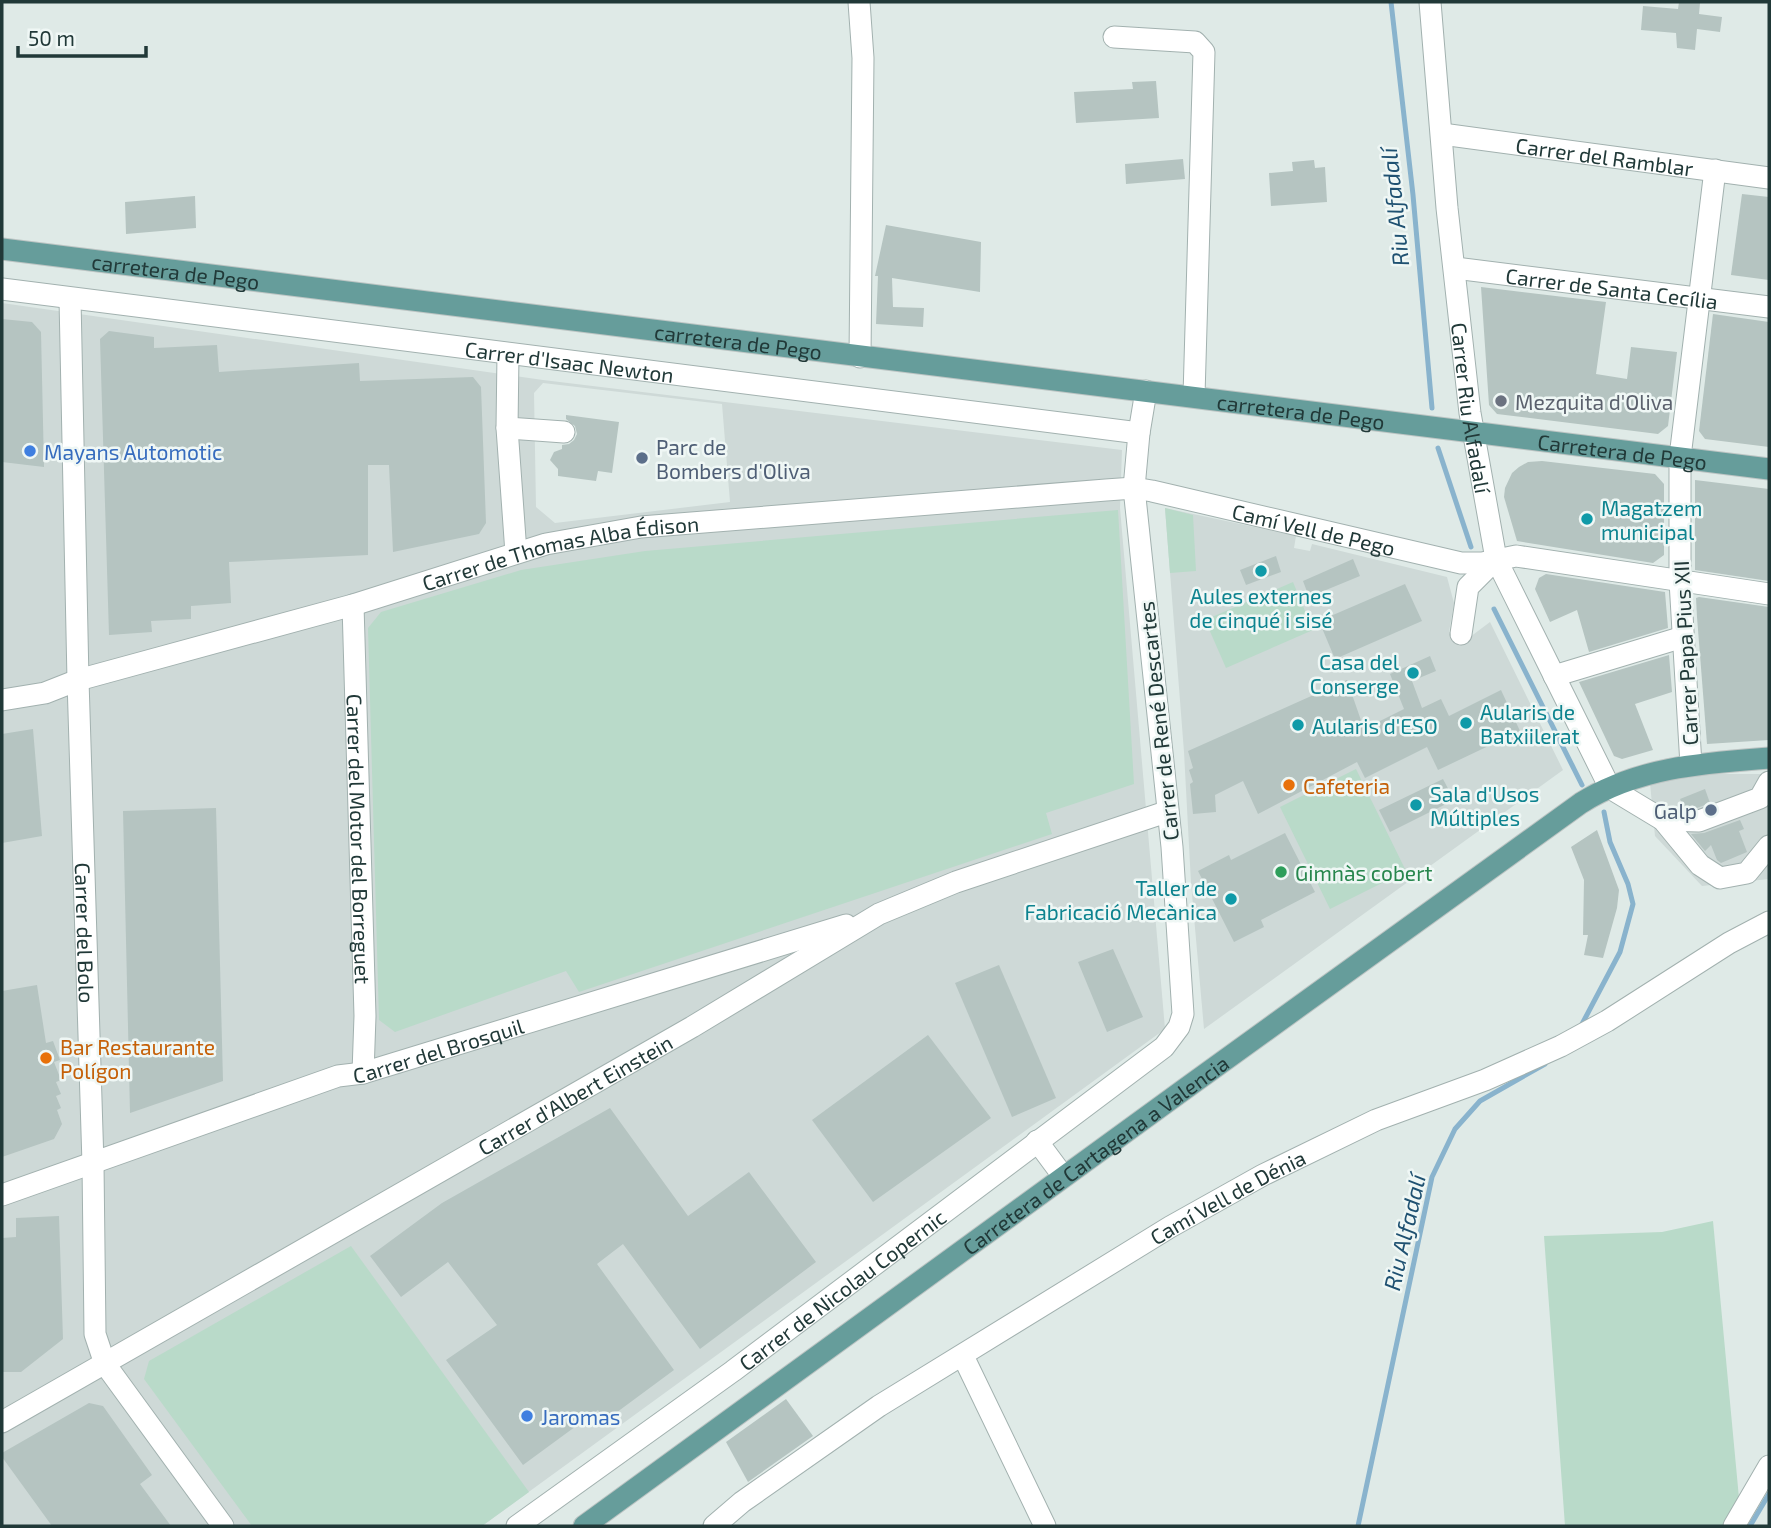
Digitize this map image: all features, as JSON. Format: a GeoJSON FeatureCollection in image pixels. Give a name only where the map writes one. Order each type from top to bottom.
{"type":"FeatureCollection","features":[{"type":"Feature","properties":{"kind":"main road","name":"carretera de Pego"},"geometry":{"type":"LineString","coordinates":[[2,249],[1474,431]]}},
{"type":"Feature","properties":{"kind":"main road","name":"Carretera de Pego"},"geometry":{"type":"LineString","coordinates":[[1474,431],[1769,469]]}},
{"type":"Feature","properties":{"kind":"main road","name":"Carretera de Cartagena a Valencia"},"geometry":{"type":"LineString","coordinates":[[584,1526],[1063,1176],[1581,803],[1610,788],[1670,768],[1769,758]]}},
{"type":"Feature","properties":{"kind":"street"},"geometry":{"type":"LineString","coordinates":[[859,2],[863,58],[860,357]]}},
{"type":"Feature","properties":{"kind":"street","name":"Carrer Riu Alfadalí"},"geometry":{"type":"LineString","coordinates":[[1430,2],[1447,208],[1474,431],[1496,559],[1610,788]]}},
{"type":"Feature","properties":{"kind":"street"},"geometry":{"type":"LineString","coordinates":[[1114,37],[1195,42],[1204,52],[1194,396]]}},
{"type":"Feature","properties":{"kind":"street","name":"Carrer del Ramblar"},"geometry":{"type":"LineString","coordinates":[[1442,134],[1769,178]]}},
{"type":"Feature","properties":{"kind":"street","name":"Carrer Papa Pius XII"},"geometry":{"type":"LineString","coordinates":[[1691,765],[1680,581],[1680,457],[1715,170]]}},
{"type":"Feature","properties":{"kind":"street","name":"Carrer de Santa Cecília"},"geometry":{"type":"LineString","coordinates":[[1455,268],[1769,307]]}},
{"type":"Feature","properties":{"kind":"street","name":"Carrer d'Isaac Newton"},"geometry":{"type":"LineString","coordinates":[[2,289],[1139,433]]}},
{"type":"Feature","properties":{"kind":"street","name":"Carrer del Bolo"},"geometry":{"type":"LineString","coordinates":[[70,299],[78,680],[93,1164],[95,1334],[105,1364],[223,1526]]}},
{"type":"Feature","properties":{"kind":"street"},"geometry":{"type":"LineString","coordinates":[[508,354],[507,428],[516,553]]}},
{"type":"Feature","properties":{"kind":"street","name":"Carrer de René Descartes"},"geometry":{"type":"LineString","coordinates":[[1146,391],[1134,488],[1166,812],[1172,847],[1183,1014],[1179,1027],[1164,1047]]}},
{"type":"Feature","properties":{"kind":"street"},"geometry":{"type":"LineString","coordinates":[[507,428],[564,432]]}},
{"type":"Feature","properties":{"kind":"street","name":"Carrer de Thomas Alba Édison"},"geometry":{"type":"LineString","coordinates":[[2,700],[45,693],[78,680],[353,605],[546,544],[640,527],[1134,488]]}},
{"type":"Feature","properties":{"kind":"street","name":"Camí Vell de Pego"},"geometry":{"type":"LineString","coordinates":[[1134,488],[1461,563],[1482,563],[1516,556],[1769,594]]}},
{"type":"Feature","properties":{"kind":"street"},"geometry":{"type":"LineString","coordinates":[[1461,634],[1459,589],[1496,559]]}},
{"type":"Feature","properties":{"kind":"street","name":"Carrer del Motor del Borreguet"},"geometry":{"type":"LineString","coordinates":[[353,605],[365,1016],[363,1073]]}},
{"type":"Feature","properties":{"kind":"street"},"geometry":{"type":"LineString","coordinates":[[1554,676],[1684,637]]}},
{"type":"Feature","properties":{"kind":"street"},"geometry":{"type":"LineString","coordinates":[[1663,820],[1699,821],[1760,798],[1767,786]]}},
{"type":"Feature","properties":{"kind":"street"},"geometry":{"type":"LineString","coordinates":[[1767,786],[1769,811]]}},
{"type":"Feature","properties":{"kind":"street"},"geometry":{"type":"LineString","coordinates":[[1610,788],[1663,820],[1700,865],[1720,878],[1747,873],[1769,846]]}},
{"type":"Feature","properties":{"kind":"street","name":"Carrer d'Albert Einstein"},"geometry":{"type":"LineString","coordinates":[[2,1422],[692,1027],[879,914],[956,882],[1166,812]]}},
{"type":"Feature","properties":{"kind":"street","name":"Carrer del Brosquil"},"geometry":{"type":"LineString","coordinates":[[2,1195],[338,1076],[363,1073],[879,914]]}},
{"type":"Feature","properties":{"kind":"street","name":"Camí Vell de Dénia"},"geometry":{"type":"LineString","coordinates":[[714,1526],[742,1502],[878,1406],[1170,1227],[1252,1182],[1376,1120],[1485,1080],[1561,1046],[1617,1015],[1729,943],[1769,922]]}},
{"type":"Feature","properties":{"kind":"street","name":"Carrer de Nicolau Copernic"},"geometry":{"type":"LineString","coordinates":[[517,1526],[733,1371],[1164,1047]]}},
{"type":"Feature","properties":{"kind":"street"},"geometry":{"type":"LineString","coordinates":[[1037,1141],[1063,1176]]}},
{"type":"Feature","properties":{"kind":"street"},"geometry":{"type":"LineString","coordinates":[[962,1356],[1045,1526]]}},
{"type":"Feature","properties":{"kind":"street"},"geometry":{"type":"LineString","coordinates":[[1734,1526],[1769,1466]]}},
{"type":"Feature","properties":{"kind":"shaded area"},"geometry":{"type":"Polygon","coordinates":[[[2,303],[543,380],[1122,450],[1120,508],[1165,1029],[482,1526],[2,1526],[2,303]],[[543,383],[534,393],[536,507],[555,523],[730,502],[722,404],[543,383]]]}},
{"type":"Feature","properties":{"kind":"shaded area"},"geometry":{"type":"Polygon","coordinates":[[[1165,508],[1296,536],[1294,548],[1310,551],[1312,544],[1447,577],[1454,603],[1449,632],[1470,637],[1490,622],[1563,770],[1204,1029],[1191,883],[1165,508]]]}},
{"type":"Feature","properties":{"kind":"shaded area","name":"Galp"},"geometry":{"type":"Polygon","coordinates":[[[1710,774],[1769,774],[1769,879],[1702,886],[1655,836],[1650,783],[1710,774]]]}},
{"type":"Feature","properties":{"kind":"green space"},"geometry":{"type":"Polygon","coordinates":[[[1165,508],[1193,515],[1196,571],[1170,573],[1165,508]]]}},
{"type":"Feature","properties":{"kind":"green space"},"geometry":{"type":"Polygon","coordinates":[[[1118,510],[1134,784],[1046,813],[1052,834],[579,992],[566,971],[395,1032],[379,1020],[368,628],[381,612],[521,570],[645,551],[1118,510]]]}},
{"type":"Feature","properties":{"kind":"green space"},"geometry":{"type":"Polygon","coordinates":[[[1293,582],[1313,630],[1226,668],[1205,620],[1293,582]]]}},
{"type":"Feature","properties":{"kind":"green space"},"geometry":{"type":"Polygon","coordinates":[[[1356,769],[1406,871],[1330,909],[1280,807],[1356,769]]]}},
{"type":"Feature","properties":{"kind":"green space"},"geometry":{"type":"Polygon","coordinates":[[[1713,1221],[1739,1498],[1722,1526],[1565,1526],[1544,1236],[1662,1232],[1713,1221]]]}},
{"type":"Feature","properties":{"kind":"green space"},"geometry":{"type":"Polygon","coordinates":[[[351,1246],[529,1492],[482,1526],[252,1526],[144,1379],[149,1361],[351,1246]]]}},
{"type":"Feature","properties":{"kind":"building"},"geometry":{"type":"Polygon","coordinates":[[[1679,2],[1700,3],[1699,14],[1722,17],[1720,32],[1697,29],[1695,50],[1677,48],[1676,33],[1641,30],[1643,6],[1678,9],[1679,2]]]}},
{"type":"Feature","properties":{"kind":"building"},"geometry":{"type":"Polygon","coordinates":[[[1156,81],[1159,118],[1076,123],[1074,92],[1133,89],[1132,82],[1156,81]]]}},
{"type":"Feature","properties":{"kind":"building"},"geometry":{"type":"Polygon","coordinates":[[[1183,159],[1185,179],[1126,184],[1125,164],[1183,159]]]}},
{"type":"Feature","properties":{"kind":"building"},"geometry":{"type":"Polygon","coordinates":[[[1314,160],[1315,168],[1325,167],[1327,202],[1271,206],[1269,173],[1293,171],[1292,162],[1314,160]]]}},
{"type":"Feature","properties":{"kind":"building"},"geometry":{"type":"Polygon","coordinates":[[[1742,194],[1769,197],[1769,280],[1731,275],[1742,194]]]}},
{"type":"Feature","properties":{"kind":"building"},"geometry":{"type":"Polygon","coordinates":[[[195,196],[196,228],[126,234],[125,202],[195,196]]]}},
{"type":"Feature","properties":{"kind":"building"},"geometry":{"type":"Polygon","coordinates":[[[886,225],[981,242],[980,292],[892,278],[893,307],[924,308],[923,327],[876,324],[878,276],[875,276],[886,225]]]}},
{"type":"Feature","properties":{"kind":"building"},"geometry":{"type":"Polygon","coordinates":[[[1481,287],[1606,302],[1596,374],[1627,379],[1631,347],[1677,352],[1668,426],[1658,434],[1497,414],[1489,405],[1481,287]]]}},
{"type":"Feature","properties":{"kind":"building"},"geometry":{"type":"Polygon","coordinates":[[[1713,314],[1769,322],[1769,447],[1705,439],[1699,431],[1713,314]]]}},
{"type":"Feature","properties":{"kind":"building"},"geometry":{"type":"Polygon","coordinates":[[[2,319],[32,322],[41,332],[44,467],[2,462],[2,319]]]}},
{"type":"Feature","properties":{"kind":"building"},"geometry":{"type":"Polygon","coordinates":[[[109,331],[154,337],[154,348],[217,345],[219,372],[359,363],[360,381],[473,377],[481,387],[486,523],[479,534],[393,552],[389,465],[368,465],[368,555],[229,562],[231,603],[191,606],[191,619],[151,621],[152,632],[109,635],[100,339],[109,331]]]}},
{"type":"Feature","properties":{"kind":"building"},"geometry":{"type":"Polygon","coordinates":[[[566,415],[619,422],[612,473],[598,471],[596,481],[558,476],[558,469],[550,460],[554,452],[562,449],[562,445],[569,444],[577,434],[575,426],[566,419],[566,415]]]}},
{"type":"Feature","properties":{"kind":"building","name":"Magatzem municipal"},"geometry":{"type":"Polygon","coordinates":[[[1542,461],[1655,474],[1664,484],[1664,555],[1653,563],[1517,541],[1504,497],[1505,488],[1512,473],[1519,467],[1528,462],[1542,461]]]}},
{"type":"Feature","properties":{"kind":"building"},"geometry":{"type":"Polygon","coordinates":[[[1695,480],[1769,489],[1769,581],[1695,570],[1695,480]]]}},
{"type":"Feature","properties":{"kind":"building","name":"Aules externes de cinqué i sisé"},"geometry":{"type":"Polygon","coordinates":[[[1276,556],[1281,572],[1246,585],[1240,570],[1276,556]]]}},
{"type":"Feature","properties":{"kind":"building"},"geometry":{"type":"Polygon","coordinates":[[[1353,559],[1360,576],[1309,597],[1303,581],[1353,559]]]}},
{"type":"Feature","properties":{"kind":"building"},"geometry":{"type":"Polygon","coordinates":[[[1546,574],[1665,592],[1668,628],[1589,652],[1577,610],[1550,622],[1535,589],[1539,578],[1546,574]]]}},
{"type":"Feature","properties":{"kind":"building"},"geometry":{"type":"Polygon","coordinates":[[[1405,584],[1422,621],[1335,659],[1319,621],[1405,584]]]}},
{"type":"Feature","properties":{"kind":"building"},"geometry":{"type":"Polygon","coordinates":[[[1696,598],[1769,607],[1769,740],[1707,744],[1697,617],[1696,598]]]}},
{"type":"Feature","properties":{"kind":"building"},"geometry":{"type":"Polygon","coordinates":[[[1669,655],[1672,692],[1635,704],[1653,750],[1622,759],[1614,756],[1579,682],[1669,655]]]}},
{"type":"Feature","properties":{"kind":"building"},"geometry":{"type":"Polygon","coordinates":[[[1430,656],[1436,671],[1412,681],[1422,708],[1441,699],[1449,716],[1501,690],[1520,731],[1438,770],[1427,747],[1365,778],[1357,762],[1258,814],[1243,781],[1215,795],[1216,812],[1193,814],[1190,784],[1193,782],[1189,770],[1193,768],[1188,751],[1347,680],[1364,729],[1404,709],[1390,674],[1430,656]]]}},
{"type":"Feature","properties":{"kind":"building"},"geometry":{"type":"Polygon","coordinates":[[[33,729],[42,836],[2,843],[2,734],[33,729]]]}},
{"type":"Feature","properties":{"kind":"building","name":"Sala d'Usos Múltiples"},"geometry":{"type":"Polygon","coordinates":[[[1443,779],[1454,800],[1390,832],[1379,810],[1443,779]]]}},
{"type":"Feature","properties":{"kind":"building"},"geometry":{"type":"Polygon","coordinates":[[[1705,789],[1710,803],[1697,808],[1684,807],[1680,799],[1705,789]]]}},
{"type":"Feature","properties":{"kind":"building"},"geometry":{"type":"Polygon","coordinates":[[[216,808],[223,1081],[130,1113],[123,811],[216,808]]]}},
{"type":"Feature","properties":{"kind":"building"},"geometry":{"type":"Polygon","coordinates":[[[1740,820],[1744,829],[1739,831],[1747,852],[1721,863],[1711,845],[1705,851],[1691,834],[1704,833],[1740,820]]]}},
{"type":"Feature","properties":{"kind":"building"},"geometry":{"type":"Polygon","coordinates":[[[1597,830],[1619,890],[1617,908],[1603,958],[1584,955],[1588,935],[1583,935],[1584,880],[1571,847],[1597,830]]]}},
{"type":"Feature","properties":{"kind":"building"},"geometry":{"type":"Polygon","coordinates":[[[1285,833],[1315,892],[1261,920],[1264,927],[1234,942],[1198,871],[1229,855],[1231,860],[1285,833]]]}},
{"type":"Feature","properties":{"kind":"building"},"geometry":{"type":"Polygon","coordinates":[[[1113,949],[1143,1017],[1107,1032],[1078,962],[1113,949]]]}},
{"type":"Feature","properties":{"kind":"building"},"geometry":{"type":"Polygon","coordinates":[[[999,965],[1056,1098],[1012,1117],[955,983],[999,965]]]}},
{"type":"Feature","properties":{"kind":"building"},"geometry":{"type":"Polygon","coordinates":[[[37,985],[46,1043],[53,1041],[60,1060],[54,1062],[61,1080],[56,1082],[61,1094],[56,1096],[61,1108],[57,1110],[62,1124],[54,1139],[2,1157],[2,991],[37,985]]]}},
{"type":"Feature","properties":{"kind":"building"},"geometry":{"type":"Polygon","coordinates":[[[928,1035],[991,1118],[873,1202],[812,1120],[928,1035]]]}},
{"type":"Feature","properties":{"kind":"building"},"geometry":{"type":"Polygon","coordinates":[[[610,1108],[688,1216],[749,1172],[816,1262],[700,1349],[623,1244],[597,1264],[674,1370],[605,1421],[598,1410],[523,1465],[446,1360],[497,1325],[448,1262],[401,1297],[370,1256],[442,1203],[610,1108]]]}},
{"type":"Feature","properties":{"kind":"building"},"geometry":{"type":"Polygon","coordinates":[[[59,1216],[63,1339],[21,1372],[2,1372],[2,1238],[16,1237],[16,1218],[59,1216]]]}},
{"type":"Feature","properties":{"kind":"building"},"geometry":{"type":"Polygon","coordinates":[[[786,1399],[813,1436],[748,1482],[726,1442],[786,1399]]]}},
{"type":"Feature","properties":{"kind":"building"},"geometry":{"type":"Polygon","coordinates":[[[89,1403],[103,1406],[152,1475],[140,1484],[171,1526],[52,1526],[2,1457],[2,1453],[89,1403]]]}},
{"type":"Feature","properties":{"kind":"waterway","name":"Riu Alfadalí"},"geometry":{"type":"LineString","coordinates":[[1391,2],[1413,195],[1432,408]]}},
{"type":"Feature","properties":{"kind":"waterway","name":"Riu Alfadalí"},"geometry":{"type":"LineString","coordinates":[[1438,448],[1471,547]]}},
{"type":"Feature","properties":{"kind":"waterway","name":"Riu Alfadalí"},"geometry":{"type":"LineString","coordinates":[[1494,609],[1582,785]]}},
{"type":"Feature","properties":{"kind":"waterway","name":"Riu Alfadalí"},"geometry":{"type":"LineString","coordinates":[[1581,1026],[1620,952],[1633,904],[1628,884],[1610,842],[1604,812]]}},
{"type":"Feature","properties":{"kind":"waterway","name":"Riu Alfadalí"},"geometry":{"type":"LineString","coordinates":[[1358,1526],[1432,1177],[1455,1129],[1480,1101],[1545,1064]]}},
{"type":"Feature","properties":{"kind":"waterway"},"geometry":{"type":"LineString","coordinates":[[1750,1526],[1769,1494]]}},
{"type":"Feature","properties":{"kind":"place","name":"Mezquita d'Oliva"},"geometry":{"type":"Point","coordinates":[1501,401]}},
{"type":"Feature","properties":{"kind":"place","name":"Mayans Automotic"},"geometry":{"type":"Point","coordinates":[30,451]}},
{"type":"Feature","properties":{"kind":"place","name":"Parc de Bombers d'Oliva"},"geometry":{"type":"Point","coordinates":[642,458]}},
{"type":"Feature","properties":{"kind":"place","name":"Magatzem municipal"},"geometry":{"type":"Point","coordinates":[1587,519]}},
{"type":"Feature","properties":{"kind":"place","name":"Aules externes de cinqué i sisé"},"geometry":{"type":"Point","coordinates":[1261,571]}},
{"type":"Feature","properties":{"kind":"place","name":"Casa del Conserge"},"geometry":{"type":"Point","coordinates":[1413,673]}},
{"type":"Feature","properties":{"kind":"place","name":"Aularis de Batxiilerat"},"geometry":{"type":"Point","coordinates":[1466,723]}},
{"type":"Feature","properties":{"kind":"place","name":"Aularis d'ESO"},"geometry":{"type":"Point","coordinates":[1298,725]}},
{"type":"Feature","properties":{"kind":"place","name":"Cafeteria"},"geometry":{"type":"Point","coordinates":[1289,785]}},
{"type":"Feature","properties":{"kind":"place","name":"Sala d'Usos Múltiples"},"geometry":{"type":"Point","coordinates":[1416,805]}},
{"type":"Feature","properties":{"kind":"place","name":"Galp"},"geometry":{"type":"Point","coordinates":[1711,810]}},
{"type":"Feature","properties":{"kind":"place","name":"Gimnàs cobert"},"geometry":{"type":"Point","coordinates":[1281,872]}},
{"type":"Feature","properties":{"kind":"place","name":"Taller de Fabricació Mecànica"},"geometry":{"type":"Point","coordinates":[1231,899]}},
{"type":"Feature","properties":{"kind":"place","name":"Bar Restaurante Polígon"},"geometry":{"type":"Point","coordinates":[46,1058]}},
{"type":"Feature","properties":{"kind":"place","name":"Jaromas"},"geometry":{"type":"Point","coordinates":[527,1416]}}]}
